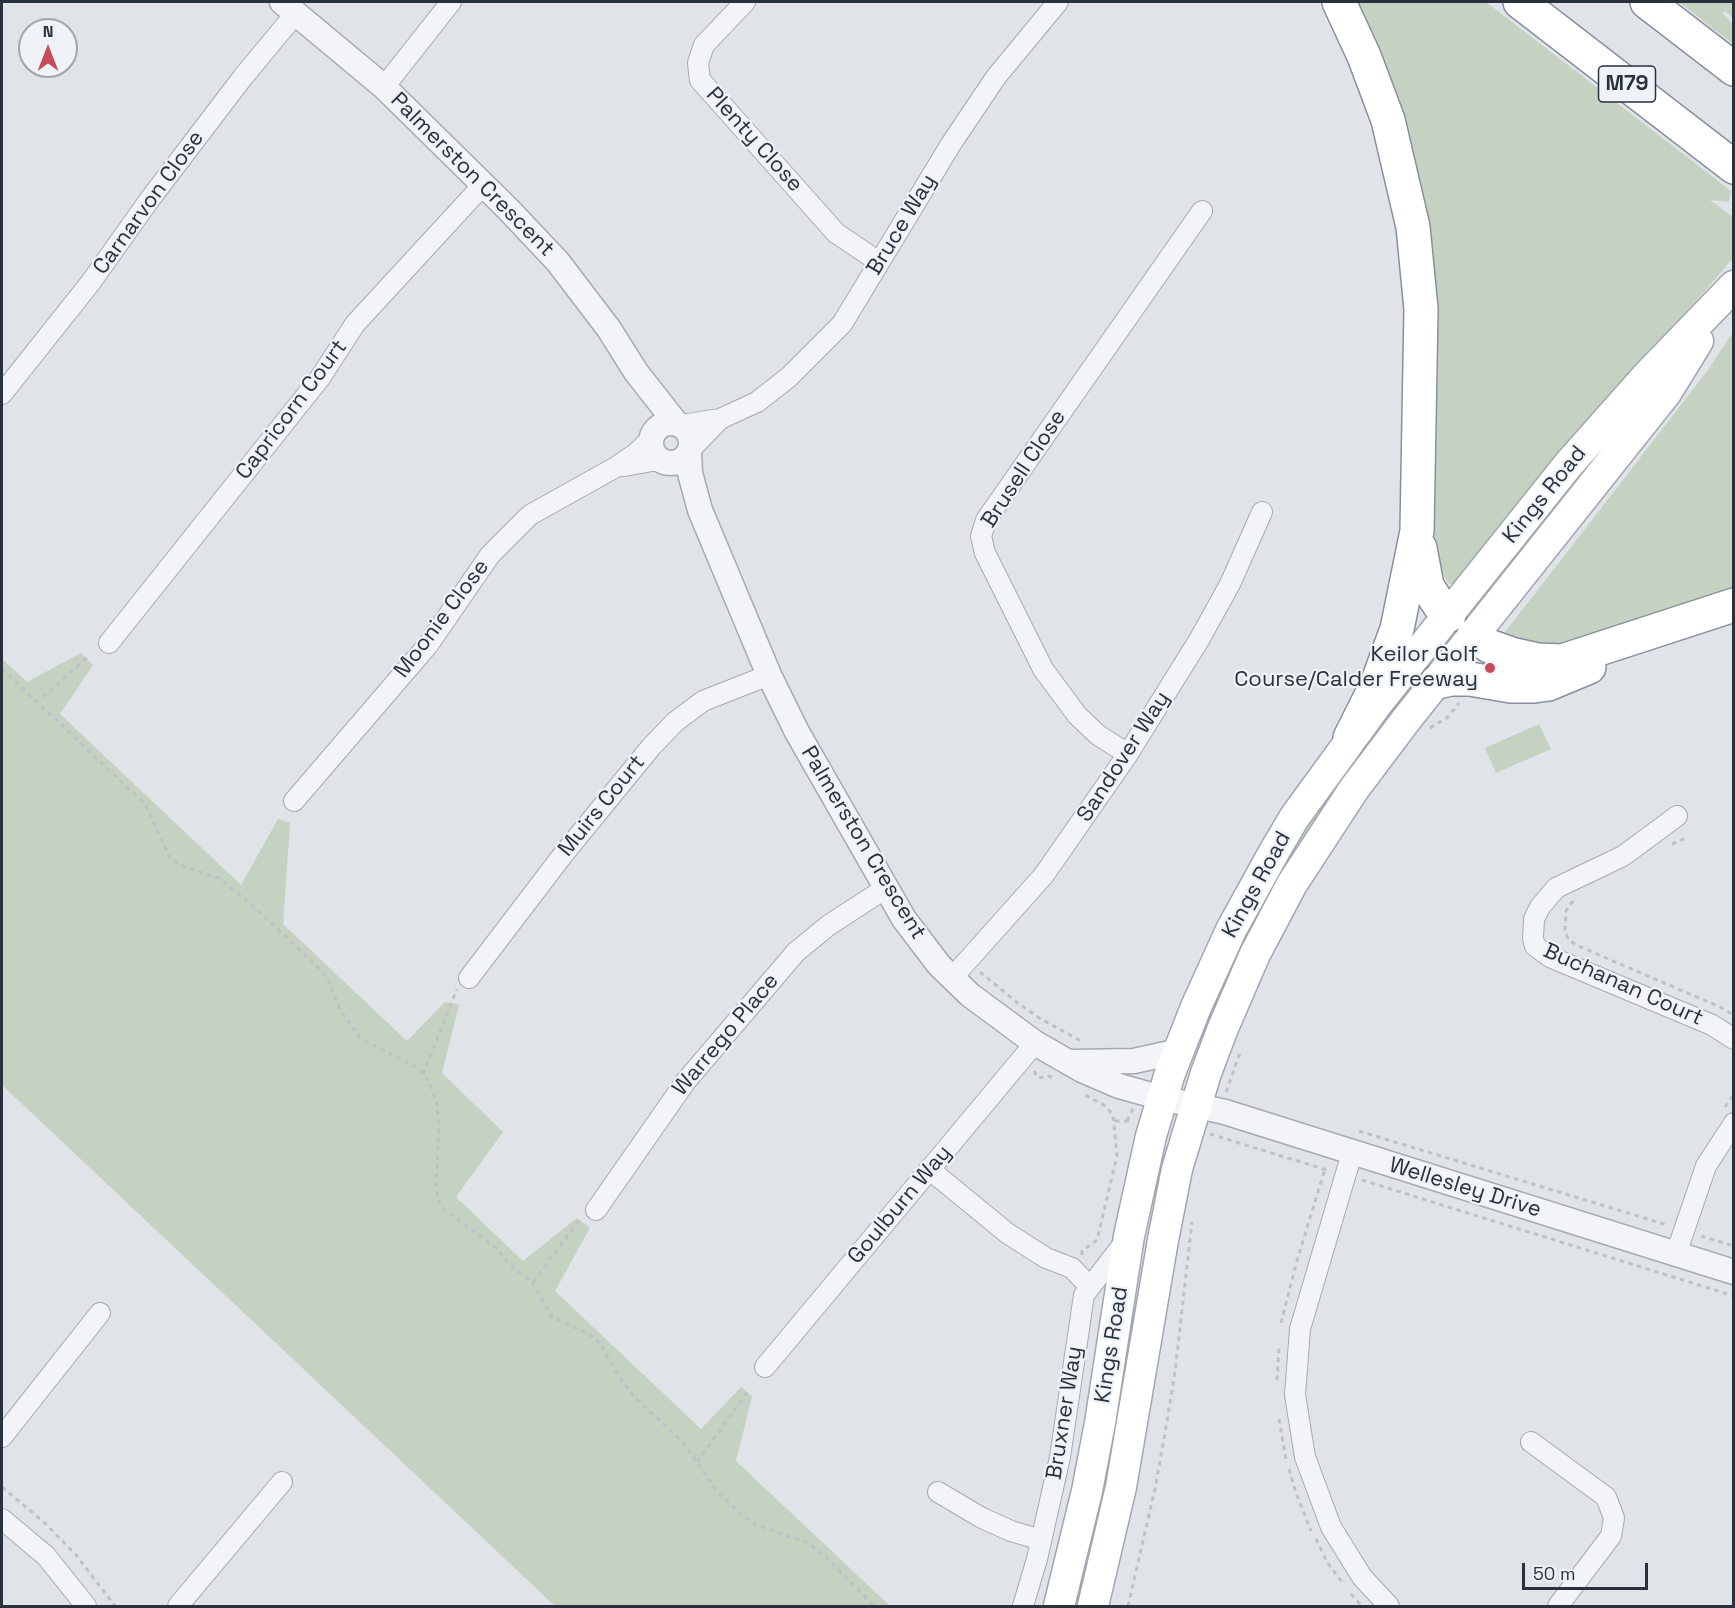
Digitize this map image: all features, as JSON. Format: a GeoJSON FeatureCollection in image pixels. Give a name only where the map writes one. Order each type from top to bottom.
{"type":"FeatureCollection","features":[{"type":"Feature","properties":{"kind":"highway"},"geometry":{"type":"LineString","coordinates":[[1339,2],[1364,56],[1388,120],[1413,227],[1421,309],[1417,531],[1397,629],[1377,684],[1350,738]]}},
{"type":"Feature","properties":{"kind":"highway","name":"M79"},"geometry":{"type":"LineString","coordinates":[[1520,2],[1734,167]]}},
{"type":"Feature","properties":{"kind":"highway"},"geometry":{"type":"LineString","coordinates":[[1647,2],[1734,69]]}},
{"type":"Feature","properties":{"kind":"highway"},"geometry":{"type":"LineString","coordinates":[[1417,531],[1427,586],[1449,615]]}},
{"type":"Feature","properties":{"kind":"highway"},"geometry":{"type":"LineString","coordinates":[[1474,635],[1489,645],[1511,654],[1550,661],[1576,657],[1734,606]]}},
{"type":"Feature","properties":{"kind":"highway"},"geometry":{"type":"LineString","coordinates":[[1437,682],[1470,679],[1511,686],[1548,684],[1590,667],[1667,626]]}},
{"type":"Feature","properties":{"kind":"main road","name":"Kings Road"},"geometry":{"type":"LineString","coordinates":[[1059,1606],[1074,1550],[1098,1434],[1129,1236],[1151,1136],[1152,1095],[1179,1051],[1214,966],[1254,887],[1294,818],[1350,738],[1531,510],[1647,376],[1729,292]]}},
{"type":"Feature","properties":{"kind":"main road","name":"Kings Road"},"geometry":{"type":"LineString","coordinates":[[1093,1606],[1120,1487],[1177,1169],[1207,1108],[1227,1019],[1255,954],[1283,899],[1336,813],[1666,393],[1729,292]]}},
{"type":"Feature","properties":{"kind":"main road"},"geometry":{"type":"LineString","coordinates":[[1449,615],[1474,635]]}},
{"type":"Feature","properties":{"kind":"street"},"geometry":{"type":"LineString","coordinates":[[384,87],[451,2]]}},
{"type":"Feature","properties":{"kind":"street","name":"Plenty Close"},"geometry":{"type":"LineString","coordinates":[[745,2],[704,45],[698,63],[700,80],[837,232],[879,262]]}},
{"type":"Feature","properties":{"kind":"street","name":"Bruce Way"},"geometry":{"type":"LineString","coordinates":[[677,457],[720,419],[757,402],[789,376],[842,324],[951,144],[996,77],[1058,2]]}},
{"type":"Feature","properties":{"kind":"street","name":"Palmerston Crescent"},"geometry":{"type":"LineString","coordinates":[[289,7],[384,87],[483,184],[558,262],[609,329],[636,372],[679,424]]}},
{"type":"Feature","properties":{"kind":"street","name":"Carnarvon Close"},"geometry":{"type":"LineString","coordinates":[[2,394],[91,282],[150,199],[236,87],[289,7]]}},
{"type":"Feature","properties":{"kind":"street","name":"Capricorn Court"},"geometry":{"type":"LineString","coordinates":[[109,643],[320,378],[355,324],[483,184]]}},
{"type":"Feature","properties":{"kind":"street","name":"Brusell Close"},"geometry":{"type":"LineString","coordinates":[[1128,754],[1098,735],[1077,715],[1043,669],[985,553],[981,536],[986,520],[1202,211]]}},
{"type":"Feature","properties":{"kind":"street","name":"Palmerston Crescent"},"geometry":{"type":"LineString","coordinates":[[636,372],[652,418],[652,436]]}},
{"type":"Feature","properties":{"kind":"street","name":"Bruce Way"},"geometry":{"type":"LineString","coordinates":[[679,424],[720,419]]}},
{"type":"Feature","properties":{"kind":"street"},"geometry":{"type":"LineString","coordinates":[[663,424],[679,424],[690,436],[677,457],[653,452],[652,436],[663,424]]}},
{"type":"Feature","properties":{"kind":"street","name":"Moonie Close"},"geometry":{"type":"LineString","coordinates":[[294,801],[428,645],[490,555],[530,515],[616,468],[635,454],[652,436]]}},
{"type":"Feature","properties":{"kind":"street","name":"Palmerston Crescent"},"geometry":{"type":"LineString","coordinates":[[677,457],[679,475],[700,510],[769,675],[797,732],[886,888],[915,934],[959,970],[999,1018],[1066,1062],[1100,1079],[1152,1095],[1207,1108]]}},
{"type":"Feature","properties":{"kind":"street","name":"Moonie Close"},"geometry":{"type":"LineString","coordinates":[[616,468],[677,457]]}},
{"type":"Feature","properties":{"kind":"street","name":"Sandover Way"},"geometry":{"type":"LineString","coordinates":[[959,970],[1044,875],[1128,754],[1199,640],[1230,584],[1262,512]]}},
{"type":"Feature","properties":{"kind":"street","name":"Muirs Court"},"geometry":{"type":"LineString","coordinates":[[469,978],[562,856],[651,747],[675,722],[703,701],[769,675]]}},
{"type":"Feature","properties":{"kind":"street","name":"Buchanan Court"},"geometry":{"type":"LineString","coordinates":[[1677,816],[1623,856],[1556,888],[1540,907],[1534,919],[1535,946],[1550,957],[1712,1025],[1734,1039]]}},
{"type":"Feature","properties":{"kind":"street","name":"Warrego Place"},"geometry":{"type":"LineString","coordinates":[[596,1210],[686,1081],[796,952],[829,925],[886,888]]}},
{"type":"Feature","properties":{"kind":"street","name":"Goulburn Way"},"geometry":{"type":"LineString","coordinates":[[765,1367],[1035,1043]]}},
{"type":"Feature","properties":{"kind":"street"},"geometry":{"type":"LineString","coordinates":[[1066,1062],[1134,1061],[1179,1051]]}},
{"type":"Feature","properties":{"kind":"street","name":"Wellesley Drive"},"geometry":{"type":"LineString","coordinates":[[1207,1108],[1348,1164],[1734,1272]]}},
{"type":"Feature","properties":{"kind":"street"},"geometry":{"type":"LineString","coordinates":[[1676,1254],[1706,1166],[1734,1124]]}},
{"type":"Feature","properties":{"kind":"street"},"geometry":{"type":"LineString","coordinates":[[1348,1164],[1300,1329],[1295,1395],[1305,1457],[1331,1527],[1362,1577],[1389,1606]]}},
{"type":"Feature","properties":{"kind":"street"},"geometry":{"type":"LineString","coordinates":[[929,1169],[1006,1233],[1046,1258],[1072,1268],[1089,1286]]}},
{"type":"Feature","properties":{"kind":"street","name":"Bruxner Way"},"geometry":{"type":"LineString","coordinates":[[1023,1606],[1060,1457],[1081,1307],[1089,1286],[1114,1259],[1129,1236]]}},
{"type":"Feature","properties":{"kind":"street"},"geometry":{"type":"LineString","coordinates":[[2,1437],[100,1313]]}},
{"type":"Feature","properties":{"kind":"street"},"geometry":{"type":"LineString","coordinates":[[1531,1442],[1606,1497],[1614,1518],[1611,1536],[1558,1606]]}},
{"type":"Feature","properties":{"kind":"street"},"geometry":{"type":"LineString","coordinates":[[178,1606],[282,1482]]}},
{"type":"Feature","properties":{"kind":"street"},"geometry":{"type":"LineString","coordinates":[[938,1492],[982,1518],[1011,1531],[1041,1540]]}},
{"type":"Feature","properties":{"kind":"street"},"geometry":{"type":"LineString","coordinates":[[2,1519],[46,1556],[86,1606]]}},
{"type":"Feature","properties":{"kind":"path"},"geometry":{"type":"LineString","coordinates":[[43,697],[88,657]]}},
{"type":"Feature","properties":{"kind":"path"},"geometry":{"type":"LineString","coordinates":[[2,669],[145,804],[170,858],[184,867],[219,878],[253,906],[323,972],[340,1010],[360,1038],[418,1068],[428,1080],[436,1100],[439,1124],[436,1188],[440,1205],[495,1247],[511,1266],[532,1282],[552,1317],[590,1334],[600,1342],[614,1369],[634,1397],[674,1433],[718,1492],[742,1515],[756,1525],[808,1543],[874,1606]]}},
{"type":"Feature","properties":{"kind":"path"},"geometry":{"type":"LineString","coordinates":[[1427,729],[1443,721],[1454,711],[1470,679]]}},
{"type":"Feature","properties":{"kind":"path"},"geometry":{"type":"LineString","coordinates":[[1665,847],[1684,839]]}},
{"type":"Feature","properties":{"kind":"path"},"geometry":{"type":"LineString","coordinates":[[1580,895],[1571,902],[1564,921],[1568,939],[1576,945],[1734,1014]]}},
{"type":"Feature","properties":{"kind":"path"},"geometry":{"type":"LineString","coordinates":[[959,970],[1084,1042]]}},
{"type":"Feature","properties":{"kind":"path"},"geometry":{"type":"LineString","coordinates":[[423,1074],[456,991],[469,978]]}},
{"type":"Feature","properties":{"kind":"path"},"geometry":{"type":"LineString","coordinates":[[1242,1048],[1227,1091],[1207,1108],[1208,1136],[1348,1164],[1734,1296]]}},
{"type":"Feature","properties":{"kind":"path"},"geometry":{"type":"LineString","coordinates":[[1114,1121],[1127,1121],[1152,1095]]}},
{"type":"Feature","properties":{"kind":"path"},"geometry":{"type":"LineString","coordinates":[[1351,1129],[1667,1225]]}},
{"type":"Feature","properties":{"kind":"path"},"geometry":{"type":"LineString","coordinates":[[532,1282],[581,1217],[596,1210]]}},
{"type":"Feature","properties":{"kind":"path"},"geometry":{"type":"LineString","coordinates":[[1128,1606],[1155,1489],[1166,1427],[1175,1372],[1192,1221]]}},
{"type":"Feature","properties":{"kind":"path"},"geometry":{"type":"LineString","coordinates":[[697,1462],[748,1390]]}},
{"type":"Feature","properties":{"kind":"green space"},"geometry":{"type":"Polygon","coordinates":[[[1351,2],[1486,2],[1731,191],[1729,202],[1710,200],[1733,217],[1733,258],[1453,585],[1447,582],[1439,565],[1432,531],[1431,360],[1351,2]]]}},
{"type":"Feature","properties":{"kind":"green space"},"geometry":{"type":"Polygon","coordinates":[[[1679,2],[1733,2],[1733,18],[1725,11],[1722,13],[1733,24],[1733,44],[1679,2]]]}},
{"type":"Feature","properties":{"kind":"green space"},"geometry":{"type":"Polygon","coordinates":[[[1733,332],[1733,595],[1577,648],[1499,640],[1708,370],[1733,332]]]}},
{"type":"Feature","properties":{"kind":"green space"},"geometry":{"type":"Polygon","coordinates":[[[1439,641],[1449,649],[1250,927],[1244,924],[1283,854],[1439,641]]]}},
{"type":"Feature","properties":{"kind":"green space"},"geometry":{"type":"Polygon","coordinates":[[[81,653],[93,665],[60,714],[241,885],[278,819],[290,823],[283,924],[407,1041],[445,1002],[459,1005],[442,1073],[503,1132],[456,1197],[523,1261],[577,1218],[590,1228],[555,1291],[701,1429],[741,1387],[752,1396],[736,1461],[890,1606],[555,1606],[2,1085],[2,659],[27,682],[81,653]]]}},
{"type":"Feature","properties":{"kind":"green space"},"geometry":{"type":"Polygon","coordinates":[[[1539,724],[1551,749],[1496,773],[1485,748],[1539,724]]]}},
{"type":"Feature","properties":{"kind":"green space"},"geometry":{"type":"Polygon","coordinates":[[[1132,1314],[1140,1316],[1119,1436],[1106,1481],[1098,1479],[1123,1345],[1132,1314]]]}},
{"type":"Feature","properties":{"kind":"place","name":"Keilor Golf Course/Calder Freeway"},"geometry":{"type":"Point","coordinates":[1490,668]}}]}
